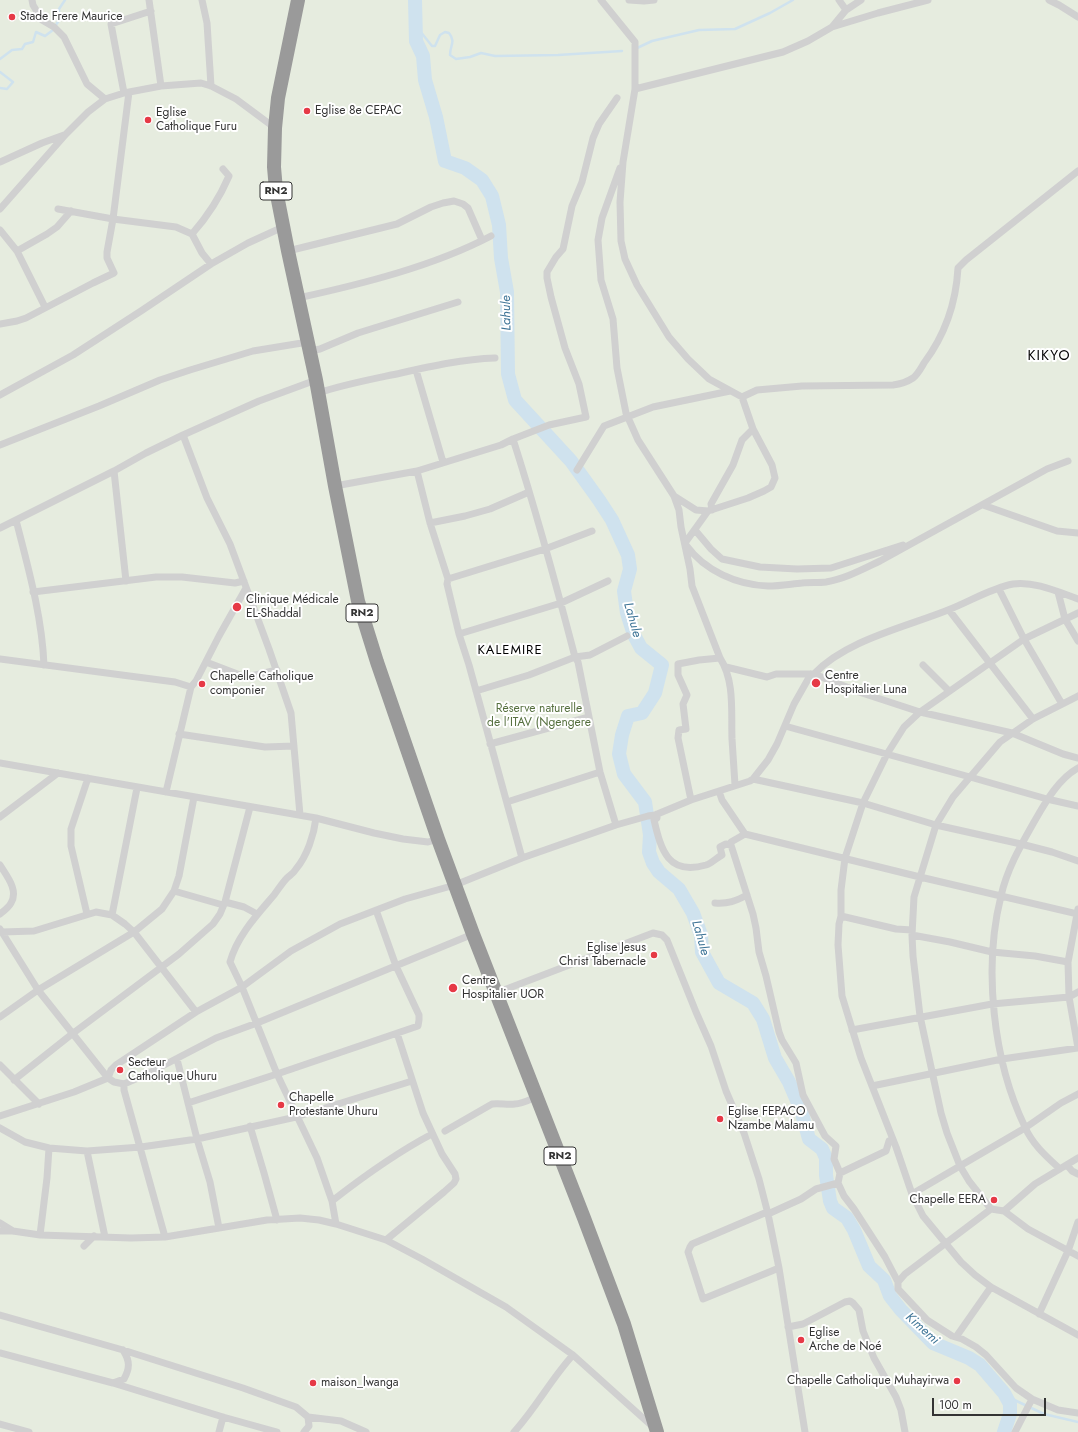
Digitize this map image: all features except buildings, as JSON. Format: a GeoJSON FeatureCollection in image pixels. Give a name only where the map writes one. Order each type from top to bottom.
{"type":"FeatureCollection","features":[{"type":"Feature","properties":{"kind":"highway","name":"RN2"},"geometry":{"type":"LineString","coordinates":[[298,0],[278,98],[274,128],[274,167],[276,190],[317,386],[358,602],[438,839],[473,934],[624,1324],[657,1431]]}},
{"type":"Feature","properties":{"kind":"street"},"geometry":{"type":"LineString","coordinates":[[32,0],[33,5],[42,20],[56,29],[64,37],[87,84],[105,99]]}},
{"type":"Feature","properties":{"kind":"street"},"geometry":{"type":"LineString","coordinates":[[149,0],[161,86]]}},
{"type":"Feature","properties":{"kind":"street"},"geometry":{"type":"LineString","coordinates":[[202,0],[207,30],[211,86]]}},
{"type":"Feature","properties":{"kind":"street"},"geometry":{"type":"LineString","coordinates":[[601,0],[635,42],[635,89],[623,162],[620,202],[621,241],[625,259],[637,286],[670,337],[688,359],[709,379],[742,397],[754,429],[772,465],[775,478],[771,487],[764,492],[710,510],[696,510],[674,496]]}},
{"type":"Feature","properties":{"kind":"street"},"geometry":{"type":"LineString","coordinates":[[629,0],[654,0]]}},
{"type":"Feature","properties":{"kind":"street"},"geometry":{"type":"LineString","coordinates":[[840,0],[846,10]]}},
{"type":"Feature","properties":{"kind":"street"},"geometry":{"type":"LineString","coordinates":[[832,27],[846,10],[861,0]]}},
{"type":"Feature","properties":{"kind":"street"},"geometry":{"type":"LineString","coordinates":[[635,89],[783,52],[832,27],[928,0]]}},
{"type":"Feature","properties":{"kind":"street"},"geometry":{"type":"LineString","coordinates":[[1049,0],[1060,2],[1078,17]]}},
{"type":"Feature","properties":{"kind":"street"},"geometry":{"type":"LineString","coordinates":[[0,324],[21,320],[114,273],[107,258],[107,252],[113,219],[126,93],[110,24],[151,11]]}},
{"type":"Feature","properties":{"kind":"street"},"geometry":{"type":"LineString","coordinates":[[0,209],[66,134],[88,112],[105,99],[161,86],[201,83],[211,86],[236,99],[274,128]]}},
{"type":"Feature","properties":{"kind":"street"},"geometry":{"type":"LineString","coordinates":[[335,486],[417,471],[501,445],[549,425],[586,417],[579,384],[565,348],[555,312],[547,272],[563,249],[572,206],[582,182],[592,138],[599,124],[617,98]]}},
{"type":"Feature","properties":{"kind":"street"},"geometry":{"type":"LineString","coordinates":[[0,162],[66,134]]}},
{"type":"Feature","properties":{"kind":"street"},"geometry":{"type":"LineString","coordinates":[[623,162],[602,218],[598,240],[601,280],[613,319],[617,368],[626,413],[638,440],[674,496],[680,510],[681,527],[692,586],[720,658],[726,667],[731,696],[735,786]]}},
{"type":"Feature","properties":{"kind":"street"},"geometry":{"type":"LineString","coordinates":[[192,234],[202,222],[225,186],[229,176],[223,169]]}},
{"type":"Feature","properties":{"kind":"street"},"geometry":{"type":"LineString","coordinates":[[742,397],[757,390],[802,386],[893,386],[903,384],[914,377],[938,344],[945,327],[957,286],[958,268],[1078,171]]}},
{"type":"Feature","properties":{"kind":"street"},"geometry":{"type":"LineString","coordinates":[[288,251],[397,224],[431,207],[454,201],[463,204],[468,208],[482,240]]}},
{"type":"Feature","properties":{"kind":"street"},"geometry":{"type":"LineString","coordinates":[[58,209],[113,219],[176,227],[192,234],[202,253],[210,264]]}},
{"type":"Feature","properties":{"kind":"street"},"geometry":{"type":"LineString","coordinates":[[16,251],[47,234],[71,211]]}},
{"type":"Feature","properties":{"kind":"street"},"geometry":{"type":"LineString","coordinates":[[0,394],[73,355],[210,264],[248,242],[283,227]]}},
{"type":"Feature","properties":{"kind":"street"},"geometry":{"type":"LineString","coordinates":[[0,230],[16,251],[46,307]]}},
{"type":"Feature","properties":{"kind":"street"},"geometry":{"type":"LineString","coordinates":[[298,298],[328,292],[411,268],[464,249],[491,236]]}},
{"type":"Feature","properties":{"kind":"street"},"geometry":{"type":"LineString","coordinates":[[0,445],[105,404],[160,380],[190,370],[253,351],[309,346],[320,348],[371,329],[458,302]]}},
{"type":"Feature","properties":{"kind":"street"},"geometry":{"type":"LineString","coordinates":[[0,528],[114,471],[146,453],[259,401],[317,386],[339,386],[474,359],[495,358]]}},
{"type":"Feature","properties":{"kind":"street"},"geometry":{"type":"LineString","coordinates":[[416,370],[443,462]]}},
{"type":"Feature","properties":{"kind":"street"},"geometry":{"type":"LineString","coordinates":[[577,470],[604,426],[653,407],[730,391]]}},
{"type":"Feature","properties":{"kind":"street"},"geometry":{"type":"LineString","coordinates":[[685,543],[710,510],[711,504],[733,465],[742,440],[754,429]]}},
{"type":"Feature","properties":{"kind":"street"},"geometry":{"type":"LineString","coordinates":[[183,435],[207,498],[230,544],[277,670],[290,713],[300,815]]}},
{"type":"Feature","properties":{"kind":"street"},"geometry":{"type":"LineString","coordinates":[[513,439],[538,520],[574,657],[578,662],[600,772],[616,825]]}},
{"type":"Feature","properties":{"kind":"street"},"geometry":{"type":"LineString","coordinates":[[685,543],[706,566],[719,574],[743,582],[768,586],[826,582],[854,574],[983,505],[1046,469],[1068,461]]}},
{"type":"Feature","properties":{"kind":"street"},"geometry":{"type":"LineString","coordinates":[[114,471],[126,581]]}},
{"type":"Feature","properties":{"kind":"street"},"geometry":{"type":"LineString","coordinates":[[417,471],[430,523],[448,579],[447,584],[459,634],[469,665],[522,858]]}},
{"type":"Feature","properties":{"kind":"street"},"geometry":{"type":"LineString","coordinates":[[430,523],[490,509],[529,492]]}},
{"type":"Feature","properties":{"kind":"street"},"geometry":{"type":"LineString","coordinates":[[983,505],[1057,531],[1078,533]]}},
{"type":"Feature","properties":{"kind":"street"},"geometry":{"type":"LineString","coordinates":[[16,520],[33,592],[43,646],[44,665]]}},
{"type":"Feature","properties":{"kind":"street"},"geometry":{"type":"LineString","coordinates":[[695,530],[711,550],[722,559],[760,567],[797,569],[832,568],[917,540]]}},
{"type":"Feature","properties":{"kind":"street"},"geometry":{"type":"LineString","coordinates":[[448,579],[545,549],[592,531]]}},
{"type":"Feature","properties":{"kind":"street"},"geometry":{"type":"LineString","coordinates":[[33,592],[156,577],[182,576],[245,585]]}},
{"type":"Feature","properties":{"kind":"street"},"geometry":{"type":"LineString","coordinates":[[459,634],[561,603],[608,581]]}},
{"type":"Feature","properties":{"kind":"street"},"geometry":{"type":"LineString","coordinates":[[0,1116],[39,1104],[108,1078],[111,1070],[116,1065],[196,1012],[242,987],[291,950],[340,924],[405,899],[455,885],[522,858],[616,825],[656,815],[691,800],[753,779],[768,760],[794,704],[813,674],[823,664],[846,650],[949,610],[974,598],[1014,584],[1039,585],[1078,599]]}},
{"type":"Feature","properties":{"kind":"street"},"geometry":{"type":"LineString","coordinates":[[166,792],[191,686],[196,681],[245,585]]}},
{"type":"Feature","properties":{"kind":"street"},"geometry":{"type":"LineString","coordinates":[[999,589],[1024,639],[1062,704]]}},
{"type":"Feature","properties":{"kind":"street"},"geometry":{"type":"LineString","coordinates":[[1058,592],[1066,619],[1078,641]]}},
{"type":"Feature","properties":{"kind":"street"},"geometry":{"type":"LineString","coordinates":[[949,610],[1033,719]]}},
{"type":"Feature","properties":{"kind":"street"},"geometry":{"type":"LineString","coordinates":[[1078,613],[1024,639],[920,712],[904,727],[887,754],[863,803],[845,858],[841,890],[841,916],[838,945],[842,996],[852,1030],[912,1194],[923,1216],[961,1262],[975,1275],[991,1287],[1078,1335]]}},
{"type":"Feature","properties":{"kind":"street"},"geometry":{"type":"LineString","coordinates":[[476,691],[529,675],[574,657],[590,655],[626,636]]}},
{"type":"Feature","properties":{"kind":"street"},"geometry":{"type":"LineString","coordinates":[[691,800],[678,738],[679,730],[686,728],[684,704],[687,695],[678,675],[678,664],[720,658]]}},
{"type":"Feature","properties":{"kind":"street"},"geometry":{"type":"LineString","coordinates":[[0,659],[175,682],[191,686]]}},
{"type":"Feature","properties":{"kind":"street"},"geometry":{"type":"LineString","coordinates":[[206,662],[240,675],[251,676],[277,670]]}},
{"type":"Feature","properties":{"kind":"street"},"geometry":{"type":"LineString","coordinates":[[923,665],[949,691]]}},
{"type":"Feature","properties":{"kind":"street"},"geometry":{"type":"LineString","coordinates":[[726,667],[767,677],[776,674],[813,674],[859,692],[920,712],[1012,733],[1063,754],[1078,758]]}},
{"type":"Feature","properties":{"kind":"street"},"geometry":{"type":"LineString","coordinates":[[1078,696],[1033,719],[1000,742],[953,798],[936,825],[920,877],[914,898],[912,933],[913,956],[920,1016],[945,1126],[960,1166],[969,1181],[991,1209],[1004,1211],[1028,1229],[1078,1256]]}},
{"type":"Feature","properties":{"kind":"street"},"geometry":{"type":"LineString","coordinates":[[490,744],[589,717]]}},
{"type":"Feature","properties":{"kind":"street"},"geometry":{"type":"LineString","coordinates":[[785,726],[1047,799],[1078,806]]}},
{"type":"Feature","properties":{"kind":"street"},"geometry":{"type":"LineString","coordinates":[[179,734],[265,747],[294,746]]}},
{"type":"Feature","properties":{"kind":"street"},"geometry":{"type":"LineString","coordinates":[[0,763],[316,818],[403,839],[428,842],[438,839]]}},
{"type":"Feature","properties":{"kind":"street"},"geometry":{"type":"LineString","coordinates":[[1060,1169],[1044,1155],[1025,1128],[1007,1082],[992,1004],[992,952],[1001,896],[1009,870],[1047,799],[1074,770],[1078,768]]}},
{"type":"Feature","properties":{"kind":"street"},"geometry":{"type":"LineString","coordinates":[[507,802],[600,772]]}},
{"type":"Feature","properties":{"kind":"street"},"geometry":{"type":"LineString","coordinates":[[0,817],[58,774]]}},
{"type":"Feature","properties":{"kind":"street"},"geometry":{"type":"LineString","coordinates":[[87,914],[70,836],[88,778]]}},
{"type":"Feature","properties":{"kind":"street"},"geometry":{"type":"LineString","coordinates":[[753,779],[863,803],[936,825],[1022,844],[1078,861]]}},
{"type":"Feature","properties":{"kind":"street"},"geometry":{"type":"LineString","coordinates":[[112,915],[137,788]]}},
{"type":"Feature","properties":{"kind":"street"},"geometry":{"type":"LineString","coordinates":[[719,791],[722,800],[745,834],[920,877],[1077,912],[1068,962],[1069,997],[1078,1048],[1002,1059],[872,1086]]}},
{"type":"Feature","properties":{"kind":"street"},"geometry":{"type":"LineString","coordinates":[[0,1017],[38,990],[134,932],[162,909],[174,891],[179,876],[194,797]]}},
{"type":"Feature","properties":{"kind":"street"},"geometry":{"type":"LineString","coordinates":[[14,1080],[72,1034],[161,968],[212,924],[220,914],[224,903],[250,807]]}},
{"type":"Feature","properties":{"kind":"street"},"geometry":{"type":"LineString","coordinates":[[656,815],[657,818],[654,820],[658,839],[663,851],[677,866],[684,868],[708,864],[715,858],[722,855],[720,847],[726,844],[731,845]]}},
{"type":"Feature","properties":{"kind":"street"},"geometry":{"type":"LineString","coordinates":[[316,818],[315,827],[301,863],[257,914],[234,948],[230,962],[242,987],[296,1117],[317,1158],[332,1201],[336,1224]]}},
{"type":"Feature","properties":{"kind":"street"},"geometry":{"type":"LineString","coordinates":[[745,834],[731,842],[731,845],[753,914],[759,952],[779,1032],[782,1040],[796,1063],[803,1096],[825,1136],[836,1146],[834,1159],[840,1173],[838,1183],[844,1196],[885,1257],[898,1282],[898,1288],[927,1320],[952,1336],[976,1347],[986,1355],[1016,1388],[1032,1399],[1058,1410],[1078,1413]]}},
{"type":"Feature","properties":{"kind":"street"},"geometry":{"type":"LineString","coordinates":[[0,865],[11,884],[14,896],[11,903],[0,914]]}},
{"type":"Feature","properties":{"kind":"street"},"geometry":{"type":"LineString","coordinates":[[174,891],[244,907],[257,914]]}},
{"type":"Feature","properties":{"kind":"street"},"geometry":{"type":"LineString","coordinates":[[715,903],[724,904],[736,901],[747,895]]}},
{"type":"Feature","properties":{"kind":"street"},"geometry":{"type":"LineString","coordinates":[[188,1103],[418,1026],[418,1015],[396,966],[376,910]]}},
{"type":"Feature","properties":{"kind":"street"},"geometry":{"type":"LineString","coordinates":[[1,930],[34,931],[96,912],[112,915],[134,932],[196,1012]]}},
{"type":"Feature","properties":{"kind":"street"},"geometry":{"type":"LineString","coordinates":[[841,916],[992,952],[1036,956],[1068,962]]}},
{"type":"Feature","properties":{"kind":"street"},"geometry":{"type":"LineString","coordinates":[[1,930],[38,990],[72,1034],[108,1078],[114,1082],[124,1084],[177,1059],[216,1038],[257,1023],[473,934]]}},
{"type":"Feature","properties":{"kind":"street"},"geometry":{"type":"LineString","coordinates":[[496,993],[653,933],[662,935],[667,940],[711,1046],[726,1091],[744,1133],[759,1179],[768,1213],[779,1268],[805,1432]]}},
{"type":"Feature","properties":{"kind":"street"},"geometry":{"type":"LineString","coordinates":[[852,1030],[920,1016],[992,1004],[1069,997],[1078,992]]}},
{"type":"Feature","properties":{"kind":"street"},"geometry":{"type":"LineString","coordinates":[[386,1240],[444,1192],[454,1183],[456,1179],[455,1174],[442,1154],[432,1134],[412,1081],[397,1033]]}},
{"type":"Feature","properties":{"kind":"street"},"geometry":{"type":"LineString","coordinates":[[177,1059],[197,1139],[210,1182],[220,1228]]}},
{"type":"Feature","properties":{"kind":"street"},"geometry":{"type":"LineString","coordinates":[[0,1065],[39,1104]]}},
{"type":"Feature","properties":{"kind":"street"},"geometry":{"type":"LineString","coordinates":[[0,1128],[26,1142],[49,1148],[87,1151],[141,1147],[197,1139],[296,1117],[412,1081]]}},
{"type":"Feature","properties":{"kind":"street"},"geometry":{"type":"LineString","coordinates":[[124,1084],[124,1090],[134,1130],[141,1147],[165,1237]]}},
{"type":"Feature","properties":{"kind":"street"},"geometry":{"type":"LineString","coordinates":[[912,1194],[1025,1128],[1061,1103],[1078,1094]]}},
{"type":"Feature","properties":{"kind":"street"},"geometry":{"type":"LineString","coordinates":[[444,1132],[492,1104],[501,1103],[514,1105],[536,1098]]}},
{"type":"Feature","properties":{"kind":"street"},"geometry":{"type":"LineString","coordinates":[[250,1126],[277,1220]]}},
{"type":"Feature","properties":{"kind":"street"},"geometry":{"type":"LineString","coordinates":[[332,1201],[371,1171],[412,1144],[432,1134]]}},
{"type":"Feature","properties":{"kind":"street"},"geometry":{"type":"LineString","coordinates":[[840,1173],[886,1151],[889,1141],[893,1140]]}},
{"type":"Feature","properties":{"kind":"street"},"geometry":{"type":"LineString","coordinates":[[40,1235],[49,1148]]}},
{"type":"Feature","properties":{"kind":"street"},"geometry":{"type":"LineString","coordinates":[[87,1151],[105,1237]]}},
{"type":"Feature","properties":{"kind":"street"},"geometry":{"type":"LineString","coordinates":[[1004,1211],[1035,1184],[1078,1158]]}},
{"type":"Feature","properties":{"kind":"street"},"geometry":{"type":"LineString","coordinates":[[1067,1165],[1078,1174]]}},
{"type":"Feature","properties":{"kind":"street"},"geometry":{"type":"LineString","coordinates":[[779,1268],[703,1299],[688,1252],[692,1244],[768,1213],[821,1188],[838,1183]]}},
{"type":"Feature","properties":{"kind":"street"},"geometry":{"type":"LineString","coordinates":[[898,1282],[905,1274],[991,1209]]}},
{"type":"Feature","properties":{"kind":"street"},"geometry":{"type":"LineString","coordinates":[[0,1231],[13,1231],[40,1235],[165,1237],[267,1220],[300,1218],[336,1224],[386,1240],[422,1258],[506,1307],[573,1355],[657,1431]]}},
{"type":"Feature","properties":{"kind":"street"},"geometry":{"type":"LineString","coordinates":[[1039,1314],[1068,1251],[1078,1222]]}},
{"type":"Feature","properties":{"kind":"street"},"geometry":{"type":"LineString","coordinates":[[0,1223],[13,1231]]}},
{"type":"Feature","properties":{"kind":"street"},"geometry":{"type":"LineString","coordinates":[[84,1246],[94,1236]]}},
{"type":"Feature","properties":{"kind":"street"},"geometry":{"type":"LineString","coordinates":[[956,1338],[991,1287]]}},
{"type":"Feature","properties":{"kind":"street"},"geometry":{"type":"LineString","coordinates":[[788,1327],[803,1324],[845,1302],[850,1301],[853,1303],[859,1310],[863,1331],[874,1358],[896,1397],[901,1410],[905,1432]]}},
{"type":"Feature","properties":{"kind":"street"},"geometry":{"type":"LineString","coordinates":[[0,1315],[123,1350],[243,1388],[296,1407],[308,1417],[341,1421],[366,1432]]}},
{"type":"Feature","properties":{"kind":"street"},"geometry":{"type":"LineString","coordinates":[[113,1383],[124,1379],[128,1371],[129,1362],[123,1350]]}},
{"type":"Feature","properties":{"kind":"street"},"geometry":{"type":"LineString","coordinates":[[0,1353],[113,1383],[277,1432]]}},
{"type":"Feature","properties":{"kind":"street"},"geometry":{"type":"LineString","coordinates":[[514,1432],[561,1367],[573,1355]]}},
{"type":"Feature","properties":{"kind":"street"},"geometry":{"type":"LineString","coordinates":[[1015,1432],[1032,1399]]}},
{"type":"Feature","properties":{"kind":"street"},"geometry":{"type":"LineString","coordinates":[[219,1432],[223,1417]]}},
{"type":"Feature","properties":{"kind":"street"},"geometry":{"type":"LineString","coordinates":[[304,1432],[309,1426],[308,1417]]}},
{"type":"Feature","properties":{"kind":"street"},"geometry":{"type":"LineString","coordinates":[[0,1424],[29,1432]]}},
{"type":"Feature","properties":{"kind":"green space","name":"Réserve naturelle de l'ITAV (Ngengere"},"geometry":{"type":"Polygon","coordinates":[[[0,0],[1078,0],[1078,1432],[0,1432],[0,0]]]}},
{"type":"Feature","properties":{"kind":"waterway"},"geometry":{"type":"LineString","coordinates":[[0,59],[12,50],[22,49],[25,44],[33,42],[36,32],[45,36],[53,30],[59,20],[59,9],[65,0]]}},
{"type":"Feature","properties":{"kind":"waterway","name":"Lahule"},"geometry":{"type":"LineString","coordinates":[[415,0],[416,41],[423,56],[425,80],[436,117],[445,161],[465,168],[482,180],[492,196],[499,225],[501,258],[507,292],[508,374],[515,400],[571,461],[612,520],[628,555],[630,569],[624,591],[627,613],[634,635],[641,648],[662,665],[655,693],[642,713],[628,716],[622,735],[619,754],[624,774],[645,802],[650,835],[649,852],[653,863],[659,872],[679,889],[693,913],[701,935],[702,952],[719,983],[753,1003],[763,1019],[775,1058],[789,1082],[801,1110],[809,1139],[822,1149],[826,1158],[826,1175],[830,1201],[833,1208],[847,1218],[854,1230],[869,1266],[884,1280],[890,1296],[901,1310],[933,1343],[969,1358],[980,1365],[1004,1393],[1010,1404],[1010,1414],[1004,1432]]}},
{"type":"Feature","properties":{"kind":"waterway"},"geometry":{"type":"LineString","coordinates":[[635,49],[652,41],[699,30],[735,29],[770,13],[793,0]]}},
{"type":"Feature","properties":{"kind":"waterway"},"geometry":{"type":"LineString","coordinates":[[416,29],[420,31],[432,46],[435,46],[440,35],[445,32],[449,33],[452,39],[450,55],[456,59],[470,57],[481,53],[495,56],[558,55],[622,51]]}},
{"type":"Feature","properties":{"kind":"waterway"},"geometry":{"type":"LineString","coordinates":[[0,72],[13,82],[7,89],[0,88]]}},
{"type":"Feature","properties":{"kind":"waterway"},"geometry":{"type":"LineString","coordinates":[[1006,1396],[1044,1414],[1078,1422]]}},
{"type":"Feature","properties":{"kind":"place","name":"Stade Frere Maurice"},"geometry":{"type":"Point","coordinates":[12,17]}},
{"type":"Feature","properties":{"kind":"place","name":"Eglise 8e CEPAC"},"geometry":{"type":"Point","coordinates":[307,111]}},
{"type":"Feature","properties":{"kind":"place","name":"Eglise Catholique Furu"},"geometry":{"type":"Point","coordinates":[148,120]}},
{"type":"Feature","properties":{"kind":"place","name":"Clinique Médicale EL-Shaddal"},"geometry":{"type":"Point","coordinates":[237,607]}},
{"type":"Feature","properties":{"kind":"place","name":"Centre Hospitalier Luna"},"geometry":{"type":"Point","coordinates":[816,683]}},
{"type":"Feature","properties":{"kind":"place","name":"Chapelle Catholique componier"},"geometry":{"type":"Point","coordinates":[202,684]}},
{"type":"Feature","properties":{"kind":"place","name":"Eglise Jesus Christ Tabernacle"},"geometry":{"type":"Point","coordinates":[654,955]}},
{"type":"Feature","properties":{"kind":"place","name":"Centre Hospitalier UOR"},"geometry":{"type":"Point","coordinates":[453,988]}},
{"type":"Feature","properties":{"kind":"place","name":"Secteur Catholique Uhuru"},"geometry":{"type":"Point","coordinates":[120,1070]}},
{"type":"Feature","properties":{"kind":"place","name":"Chapelle Protestante Uhuru"},"geometry":{"type":"Point","coordinates":[281,1105]}},
{"type":"Feature","properties":{"kind":"place","name":"Eglise FEPACO Nzambe Malamu"},"geometry":{"type":"Point","coordinates":[720,1119]}},
{"type":"Feature","properties":{"kind":"place","name":"Chapelle EERA"},"geometry":{"type":"Point","coordinates":[994,1200]}},
{"type":"Feature","properties":{"kind":"place","name":"Eglise Arche de Noé"},"geometry":{"type":"Point","coordinates":[801,1340]}},
{"type":"Feature","properties":{"kind":"place","name":"Chapelle Catholique Muhayirwa"},"geometry":{"type":"Point","coordinates":[957,1381]}},
{"type":"Feature","properties":{"kind":"place","name":"maison_lwanga"},"geometry":{"type":"Point","coordinates":[313,1383]}},
{"type":"Feature","properties":{"kind":"district","name":"KIKYO"},"geometry":{"type":"Point","coordinates":[1049,357]}},
{"type":"Feature","properties":{"kind":"district","name":"KALEMIRE"},"geometry":{"type":"Point","coordinates":[510,651]}},
{"type":"Feature","properties":{"kind":"water label","name":"Kimemi"},"geometry":{"type":"Point","coordinates":[922,1329]}}]}
